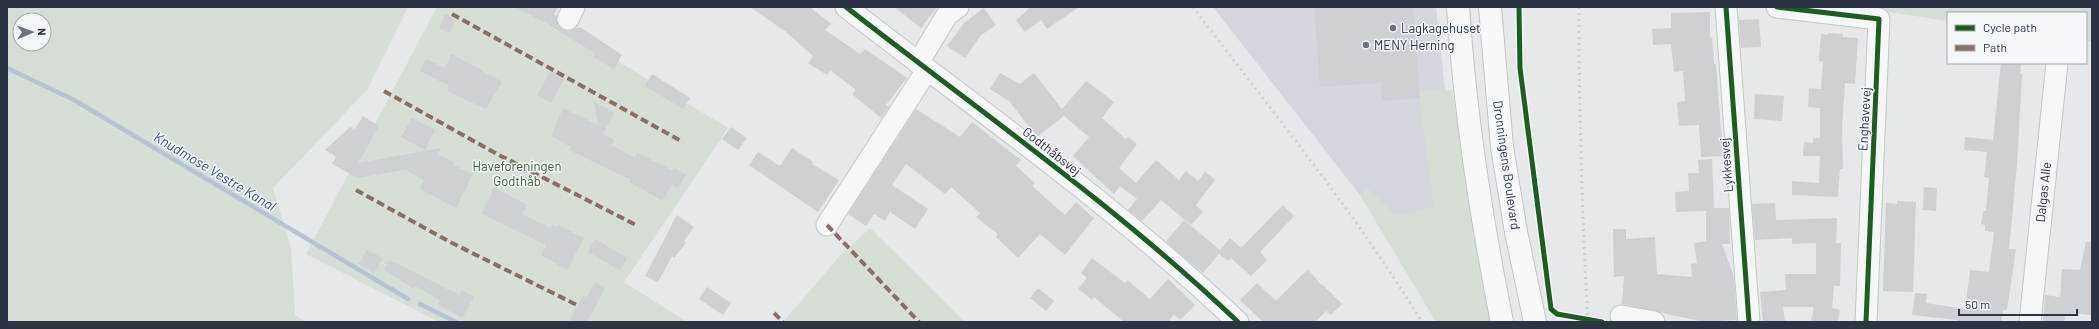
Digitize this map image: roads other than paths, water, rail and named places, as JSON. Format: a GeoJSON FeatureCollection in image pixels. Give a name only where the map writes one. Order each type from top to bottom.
{"type":"FeatureCollection","features":[{"type":"Feature","properties":{"kind":"main road"},"geometry":{"type":"LineString","coordinates":[[1458,7],[1462,69],[1472,151],[1485,237],[1502,322]]}},
{"type":"Feature","properties":{"kind":"main road","name":"Dronningens Boulevard"},"geometry":{"type":"LineString","coordinates":[[1490,7],[1502,147],[1516,232],[1535,322]]}},
{"type":"Feature","properties":{"kind":"street","name":"Godthåbsvej"},"geometry":{"type":"LineString","coordinates":[[846,7],[1059,170],[1154,247],[1238,322]]}},
{"type":"Feature","properties":{"kind":"street"},"geometry":{"type":"LineString","coordinates":[[827,225],[922,66],[947,15],[958,7]]}},
{"type":"Feature","properties":{"kind":"street","name":"Lykkesvej"},"geometry":{"type":"LineString","coordinates":[[1726,7],[1749,322]]}},
{"type":"Feature","properties":{"kind":"street","name":"Enghavevej"},"geometry":{"type":"LineString","coordinates":[[1778,7],[1879,19],[1866,322]]}},
{"type":"Feature","properties":{"kind":"street","name":"Dalgas Alle"},"geometry":{"type":"LineString","coordinates":[[2030,322],[2057,64]]}},
{"type":"Feature","properties":{"kind":"street"},"geometry":{"type":"LineString","coordinates":[[1621,316],[1654,322]]}},
{"type":"Feature","properties":{"kind":"waterway","name":"Knudmose Vestre Kanal"},"geometry":{"type":"LineString","coordinates":[[7,68],[74,100],[408,299]]}},
{"type":"Feature","properties":{"kind":"waterway","name":"Knudmose Vestre Kanal"},"geometry":{"type":"LineString","coordinates":[[420,304],[456,322]]}},
{"type":"Feature","properties":{"kind":"railway"},"geometry":{"type":"LineString","coordinates":[[1193,7],[1340,201],[1396,281],[1422,322]]}},
{"type":"Feature","properties":{"kind":"railway"},"geometry":{"type":"LineString","coordinates":[[1579,7],[1581,164],[1588,322]]}},
{"type":"Feature","properties":{"kind":"place","name":"Lagkagehuset"},"geometry":{"type":"Point","coordinates":[1393,28]}},
{"type":"Feature","properties":{"kind":"place","name":"MENY Herning"},"geometry":{"type":"Point","coordinates":[1366,45]}},
{"type":"Feature","properties":{"kind":"park label","name":"Haveforeningen Godthåb"},"geometry":{"type":"Point","coordinates":[517,174]}}]}
